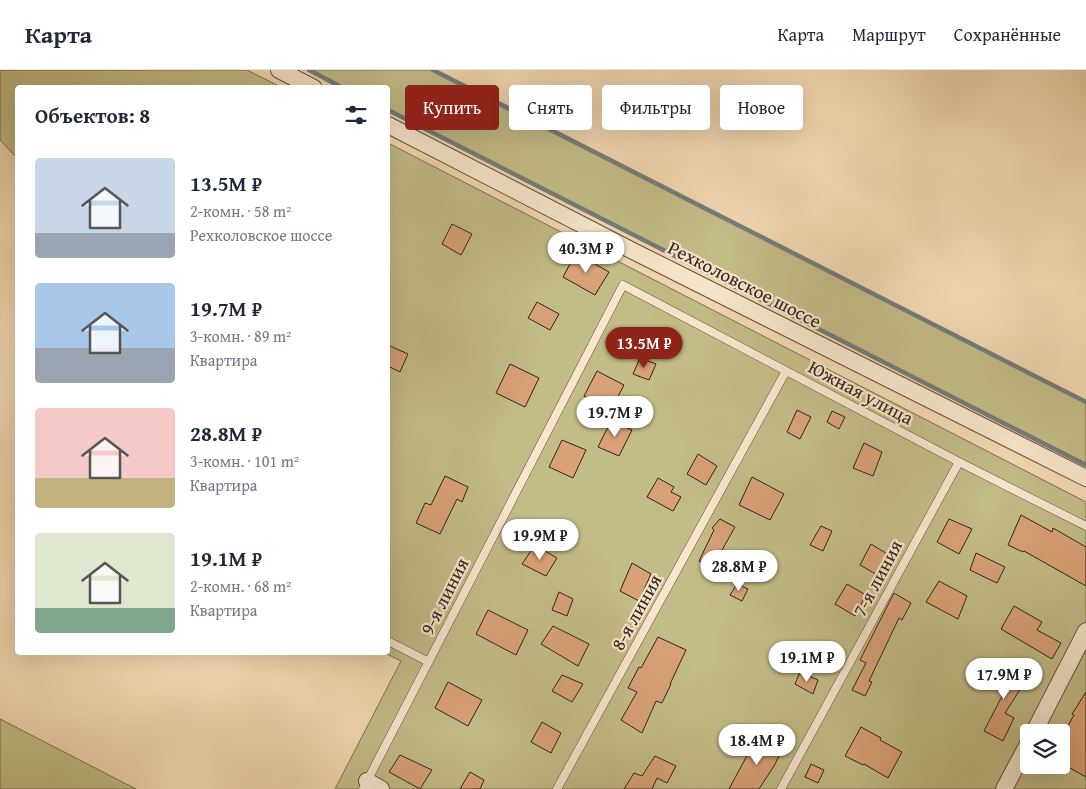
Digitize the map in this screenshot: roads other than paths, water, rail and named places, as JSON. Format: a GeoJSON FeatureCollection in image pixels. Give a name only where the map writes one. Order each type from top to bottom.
{"type":"FeatureCollection","features":[{"type":"Feature","properties":{"kind":"street"},"geometry":{"type":"LineString","coordinates":[[280,70],[308,85]]}},
{"type":"Feature","properties":{"kind":"street","name":"Рехколовское шоссе"},"geometry":{"type":"LineString","coordinates":[[390,126],[1086,478]]}},
{"type":"Feature","properties":{"kind":"street"},"geometry":{"type":"LineString","coordinates":[[1038,724],[1086,631]]}},
{"type":"Feature","properties":{"kind":"street"},"geometry":{"type":"LineString","coordinates":[[1004,789],[1020,759]]}},
{"type":"Feature","properties":{"kind":"lane","name":"Южная улица"},"geometry":{"type":"LineString","coordinates":[[623,285],[958,462],[1086,526]]}},
{"type":"Feature","properties":{"kind":"lane","name":"9-я линия"},"geometry":{"type":"LineString","coordinates":[[370,786],[429,662],[623,285]]}},
{"type":"Feature","properties":{"kind":"lane","name":"8-я линия"},"geometry":{"type":"LineString","coordinates":[[557,789],[786,371]]}},
{"type":"Feature","properties":{"kind":"lane","name":"7-я линия"},"geometry":{"type":"LineString","coordinates":[[781,789],[958,462]]}},
{"type":"Feature","properties":{"kind":"lane"},"geometry":{"type":"LineString","coordinates":[[390,642],[429,662]]}},
{"type":"Feature","properties":{"kind":"waterway"},"geometry":{"type":"LineString","coordinates":[[309,70],[337,85]]}},
{"type":"Feature","properties":{"kind":"waterway"},"geometry":{"type":"LineString","coordinates":[[433,70],[1086,402]]}},
{"type":"Feature","properties":{"kind":"waterway"},"geometry":{"type":"LineString","coordinates":[[390,111],[1086,465]]}}]}
